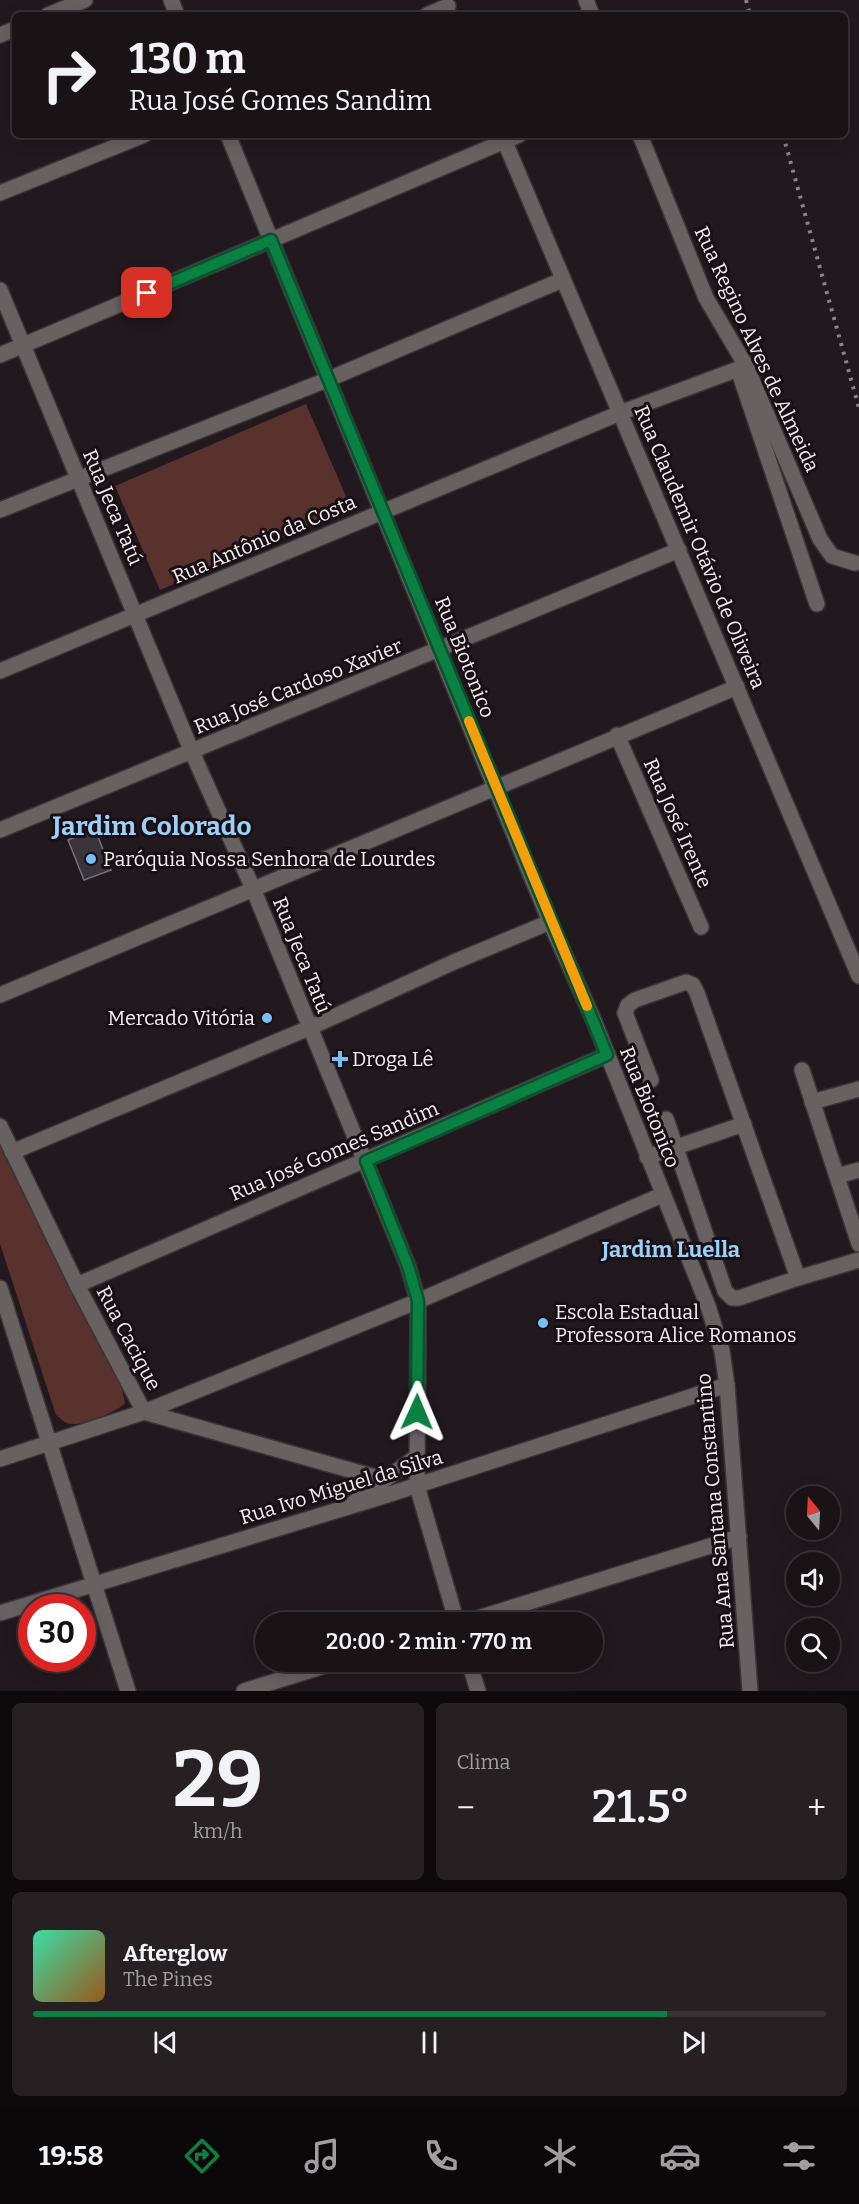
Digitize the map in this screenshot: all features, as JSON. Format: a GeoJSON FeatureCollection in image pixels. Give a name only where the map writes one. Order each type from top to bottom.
{"type":"FeatureCollection","features":[{"type":"Feature","properties":{"kind":"street"},"geometry":{"type":"LineString","coordinates":[[55,12],[85,0]]}},
{"type":"Feature","properties":{"kind":"street"},"geometry":{"type":"LineString","coordinates":[[0,193],[137,138]]}},
{"type":"Feature","properties":{"kind":"street","name":"Rua Biotonico"},"geometry":{"type":"LineString","coordinates":[[229,138],[663,1195]]}},
{"type":"Feature","properties":{"kind":"street"},"geometry":{"type":"LineString","coordinates":[[0,355],[503,138]]}},
{"type":"Feature","properties":{"kind":"street","name":"Rua Claudemir Otávio de Oliveira"},"geometry":{"type":"LineString","coordinates":[[503,138],[859,976]]}},
{"type":"Feature","properties":{"kind":"street","name":"Rua Regino Alves de Almeida"},"geometry":{"type":"LineString","coordinates":[[641,138],[706,298],[742,367],[826,550],[840,561],[855,563]]}},
{"type":"Feature","properties":{"kind":"street"},"geometry":{"type":"LineString","coordinates":[[0,510],[329,379],[562,280]]}},
{"type":"Feature","properties":{"kind":"street","name":"Rua Jeca Tatú"},"geometry":{"type":"LineString","coordinates":[[0,290],[192,752],[254,891],[408,1266],[418,1301],[417,1486],[456,1612]]}},
{"type":"Feature","properties":{"kind":"street"},"geometry":{"type":"LineString","coordinates":[[742,367],[818,604]]}},
{"type":"Feature","properties":{"kind":"street","name":"Rua Antônio da Costa"},"geometry":{"type":"LineString","coordinates":[[0,671],[620,413],[742,367]]}},
{"type":"Feature","properties":{"kind":"street","name":"Rua José Cardoso Xavier"},"geometry":{"type":"LineString","coordinates":[[0,830],[679,550]]}},
{"type":"Feature","properties":{"kind":"street"},"geometry":{"type":"LineString","coordinates":[[0,995],[254,891],[617,735],[737,687]]}},
{"type":"Feature","properties":{"kind":"street","name":"Rua José Irente"},"geometry":{"type":"LineString","coordinates":[[617,735],[701,927]]}},
{"type":"Feature","properties":{"kind":"street"},"geometry":{"type":"LineString","coordinates":[[12,1152],[309,1028],[550,921]]}},
{"type":"Feature","properties":{"kind":"street"},"geometry":{"type":"LineString","coordinates":[[651,1080],[625,1013],[628,1005],[635,1000],[687,982],[693,985],[697,993],[798,1278]]}},
{"type":"Feature","properties":{"kind":"street","name":"Rua José Gomes Sandim"},"geometry":{"type":"LineString","coordinates":[[77,1285],[607,1055]]}},
{"type":"Feature","properties":{"kind":"street"},"geometry":{"type":"LineString","coordinates":[[802,1070],[859,1244]]}},
{"type":"Feature","properties":{"kind":"street"},"geometry":{"type":"LineString","coordinates":[[812,1102],[859,1089]]}},
{"type":"Feature","properties":{"kind":"street"},"geometry":{"type":"LineString","coordinates":[[666,1119],[725,1291],[732,1298],[739,1298],[859,1260]]}},
{"type":"Feature","properties":{"kind":"street"},"geometry":{"type":"LineString","coordinates":[[647,1157],[744,1124]]}},
{"type":"Feature","properties":{"kind":"street","name":"Rua Cacique"},"geometry":{"type":"LineString","coordinates":[[0,1126],[77,1285],[144,1412],[382,1479]]}},
{"type":"Feature","properties":{"kind":"street"},"geometry":{"type":"LineString","coordinates":[[837,1176],[859,1170]]}},
{"type":"Feature","properties":{"kind":"street"},"geometry":{"type":"LineString","coordinates":[[0,1459],[144,1412],[418,1301],[663,1195]]}},
{"type":"Feature","properties":{"kind":"street","name":"Rua Ana Santana Constantino"},"geometry":{"type":"LineString","coordinates":[[663,1195],[708,1306],[722,1351],[727,1385],[750,1691]]}},
{"type":"Feature","properties":{"kind":"street"},"geometry":{"type":"LineString","coordinates":[[2,1298],[128,1691]]}},
{"type":"Feature","properties":{"kind":"street","name":"Rua Ivo Miguel da Silva"},"geometry":{"type":"LineString","coordinates":[[0,1612],[417,1486],[727,1385]]}},
{"type":"Feature","properties":{"kind":"street"},"geometry":{"type":"LineString","coordinates":[[348,1507],[382,1479],[416,1456]]}},
{"type":"Feature","properties":{"kind":"street"},"geometry":{"type":"LineString","coordinates":[[495,1612],[739,1537]]}},
{"type":"Feature","properties":{"kind":"street"},"geometry":{"type":"LineString","coordinates":[[244,1691],[305,1672]]}},
{"type":"Feature","properties":{"kind":"street"},"geometry":{"type":"LineString","coordinates":[[472,1672],[478,1691]]}},
{"type":"Feature","properties":{"kind":"shaded area"},"geometry":{"type":"Polygon","coordinates":[[[306,404],[351,508],[160,590],[115,486],[306,404]]]}},
{"type":"Feature","properties":{"kind":"shaded area"},"geometry":{"type":"Polygon","coordinates":[[[0,1143],[120,1379],[125,1403],[108,1414],[92,1420],[70,1424],[56,1415],[0,1244],[0,1143]]]}},
{"type":"Feature","properties":{"kind":"building","name":"Paróquia Nossa Senhora de Lourdes"},"geometry":{"type":"Polygon","coordinates":[[[95,829],[111,870],[84,880],[68,840],[95,829]]]}},
{"type":"Feature","properties":{"kind":"railway"},"geometry":{"type":"LineString","coordinates":[[746,0],[749,12]]}},
{"type":"Feature","properties":{"kind":"railway"},"geometry":{"type":"LineString","coordinates":[[784,138],[859,408]]}},
{"type":"Feature","properties":{"kind":"slow traffic"},"geometry":{"type":"LineString","coordinates":[[469,721],[587,1006]]}},
{"type":"Feature","properties":{"kind":"place","name":"Paróquia Nossa Senhora de Lourdes"},"geometry":{"type":"Point","coordinates":[91,859]}},
{"type":"Feature","properties":{"kind":"place","name":"Mercado Vitória"},"geometry":{"type":"Point","coordinates":[267,1018]}},
{"type":"Feature","properties":{"kind":"place","name":"Droga Lê"},"geometry":{"type":"Point","coordinates":[340,1059]}},
{"type":"Feature","properties":{"kind":"place","name":"Escola Estadual Professora Alice Romanos"},"geometry":{"type":"Point","coordinates":[543,1323]}},
{"type":"Feature","properties":{"kind":"district","name":"Jardim Colorado"},"geometry":{"type":"Point","coordinates":[152,826]}},
{"type":"Feature","properties":{"kind":"district","name":"Jardim Luella"},"geometry":{"type":"Point","coordinates":[671,1249]}},
{"type":"Feature","properties":{"kind":"route"},"geometry":{"type":"LineString","coordinates":[[147,293],[271,240],[607,1055],[366,1161],[408,1266],[418,1301],[417,1412]]}}]}
